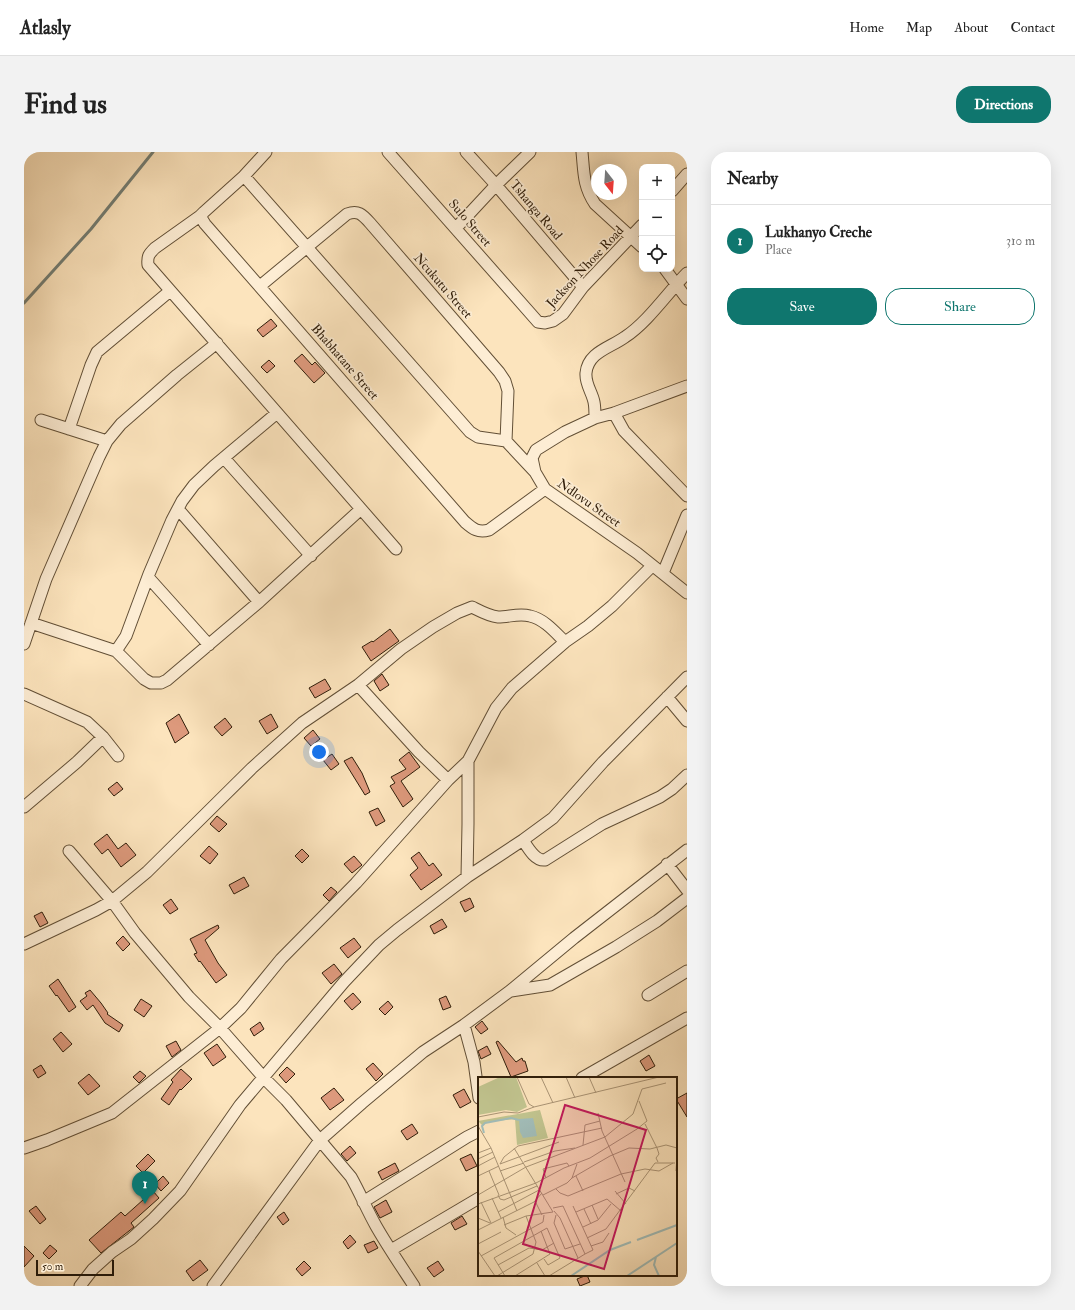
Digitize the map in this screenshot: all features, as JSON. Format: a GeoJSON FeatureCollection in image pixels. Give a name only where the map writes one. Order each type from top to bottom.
{"type":"FeatureCollection","features":[{"type":"Feature","properties":{"kind":"street"},"geometry":{"type":"LineString","coordinates":[[266,152],[244,176],[208,207],[200,216],[155,248],[147,258],[148,265],[218,343],[396,549]]}},
{"type":"Feature","properties":{"kind":"street","name":"Sulo Street"},"geometry":{"type":"LineString","coordinates":[[388,152],[456,228],[529,314],[538,322],[545,323]]}},
{"type":"Feature","properties":{"kind":"street","name":"Tshanga Road"},"geometry":{"type":"LineString","coordinates":[[466,152],[583,287]]}},
{"type":"Feature","properties":{"kind":"street"},"geometry":{"type":"LineString","coordinates":[[456,228],[496,185],[530,152]]}},
{"type":"Feature","properties":{"kind":"street"},"geometry":{"type":"LineString","coordinates":[[582,152],[584,179],[586,189],[590,197],[595,204],[639,244]]}},
{"type":"Feature","properties":{"kind":"street"},"geometry":{"type":"LineString","coordinates":[[675,188],[687,174]]}},
{"type":"Feature","properties":{"kind":"street"},"geometry":{"type":"LineString","coordinates":[[244,176],[308,246],[470,432],[478,437],[506,441],[535,472]]}},
{"type":"Feature","properties":{"kind":"street","name":"Ncukutu Street"},"geometry":{"type":"LineString","coordinates":[[260,286],[347,214],[353,212],[359,213],[499,372],[505,381],[508,391],[506,441]]}},
{"type":"Feature","properties":{"kind":"street","name":"Bhabhatane Street"},"geometry":{"type":"LineString","coordinates":[[200,216],[460,516],[475,530],[482,532],[489,530],[545,489]]}},
{"type":"Feature","properties":{"kind":"street","name":"Jackson Nhose Road"},"geometry":{"type":"LineString","coordinates":[[545,323],[553,322],[563,314],[583,287],[639,229]]}},
{"type":"Feature","properties":{"kind":"street"},"geometry":{"type":"LineString","coordinates":[[667,272],[687,299]]}},
{"type":"Feature","properties":{"kind":"street"},"geometry":{"type":"LineString","coordinates":[[595,418],[594,402],[586,380],[586,373],[590,360],[595,355],[626,337],[650,314],[676,283],[687,273]]}},
{"type":"Feature","properties":{"kind":"street"},"geometry":{"type":"LineString","coordinates":[[69,429],[91,365],[98,352],[170,291]]}},
{"type":"Feature","properties":{"kind":"street"},"geometry":{"type":"LineString","coordinates":[[24,644],[49,573],[107,441],[121,424],[176,375],[218,343]]}},
{"type":"Feature","properties":{"kind":"street","name":"Ndlovu Street"},"geometry":{"type":"LineString","coordinates":[[687,386],[614,413],[595,418],[565,432],[536,450],[532,458],[535,472],[545,489],[636,552],[687,593]]}},
{"type":"Feature","properties":{"kind":"street"},"geometry":{"type":"LineString","coordinates":[[116,651],[126,636],[148,577],[178,509],[194,485],[277,413]]}},
{"type":"Feature","properties":{"kind":"street"},"geometry":{"type":"LineString","coordinates":[[614,413],[624,431],[687,496]]}},
{"type":"Feature","properties":{"kind":"street"},"geometry":{"type":"LineString","coordinates":[[41,420],[107,441]]}},
{"type":"Feature","properties":{"kind":"street"},"geometry":{"type":"LineString","coordinates":[[224,458],[311,556]]}},
{"type":"Feature","properties":{"kind":"street"},"geometry":{"type":"LineString","coordinates":[[178,509],[259,602]]}},
{"type":"Feature","properties":{"kind":"street"},"geometry":{"type":"LineString","coordinates":[[31,624],[116,651],[144,679],[151,683],[161,683],[167,680],[259,602],[361,509]]}},
{"type":"Feature","properties":{"kind":"street"},"geometry":{"type":"LineString","coordinates":[[662,573],[687,514]]}},
{"type":"Feature","properties":{"kind":"street"},"geometry":{"type":"LineString","coordinates":[[24,1148],[112,1113],[220,1028],[241,1008],[281,959],[356,883],[448,780],[468,761],[496,708],[512,688],[564,642],[588,626],[612,606],[652,566]]}},
{"type":"Feature","properties":{"kind":"street"},"geometry":{"type":"LineString","coordinates":[[148,577],[208,645]]}},
{"type":"Feature","properties":{"kind":"street"},"geometry":{"type":"LineString","coordinates":[[24,944],[96,910],[112,900],[147,872],[238,782],[302,723],[358,685],[401,649],[433,627],[457,613],[472,607],[490,616],[499,617],[529,615],[539,619],[552,628],[564,642]]}},
{"type":"Feature","properties":{"kind":"street"},"geometry":{"type":"LineString","coordinates":[[80,1286],[93,1269],[112,1252],[131,1239],[180,1191],[240,1105],[344,982],[379,946],[396,930],[467,877],[553,818],[603,762],[687,677]]}},
{"type":"Feature","properties":{"kind":"street"},"geometry":{"type":"LineString","coordinates":[[358,685],[419,752],[448,780]]}},
{"type":"Feature","properties":{"kind":"street"},"geometry":{"type":"LineString","coordinates":[[24,694],[87,722],[103,737],[118,756]]}},
{"type":"Feature","properties":{"kind":"street"},"geometry":{"type":"LineString","coordinates":[[667,697],[687,721]]}},
{"type":"Feature","properties":{"kind":"street"},"geometry":{"type":"LineString","coordinates":[[24,807],[77,762],[103,737]]}},
{"type":"Feature","properties":{"kind":"street"},"geometry":{"type":"LineString","coordinates":[[467,877],[468,761]]}},
{"type":"Feature","properties":{"kind":"street"},"geometry":{"type":"LineString","coordinates":[[523,840],[537,858],[540,860],[545,860],[602,824],[660,797],[672,789],[687,774]]}},
{"type":"Feature","properties":{"kind":"street"},"geometry":{"type":"LineString","coordinates":[[213,1286],[320,1140],[423,1052],[464,1025],[510,991],[568,942],[687,850]]}},
{"type":"Feature","properties":{"kind":"street"},"geometry":{"type":"LineString","coordinates":[[69,851],[112,900],[134,933],[189,997],[220,1028],[264,1078],[286,1100],[351,1177],[359,1190],[363,1202],[377,1228],[414,1286]]}},
{"type":"Feature","properties":{"kind":"street"},"geometry":{"type":"LineString","coordinates":[[667,864],[687,890]]}},
{"type":"Feature","properties":{"kind":"street"},"geometry":{"type":"LineString","coordinates":[[510,991],[550,985],[657,921],[687,898]]}},
{"type":"Feature","properties":{"kind":"street"},"geometry":{"type":"LineString","coordinates":[[648,995],[687,972]]}},
{"type":"Feature","properties":{"kind":"street"},"geometry":{"type":"LineString","coordinates":[[584,1077],[687,1018]]}},
{"type":"Feature","properties":{"kind":"street"},"geometry":{"type":"LineString","coordinates":[[464,1025],[474,1062],[478,1091]]}},
{"type":"Feature","properties":{"kind":"street"},"geometry":{"type":"LineString","coordinates":[[363,1202],[478,1132]]}},
{"type":"Feature","properties":{"kind":"street"},"geometry":{"type":"LineString","coordinates":[[391,1250],[478,1199]]}},
{"type":"Feature","properties":{"kind":"building"},"geometry":{"type":"Polygon","coordinates":[[[271,319],[277,326],[263,337],[257,330],[271,319]]]}},
{"type":"Feature","properties":{"kind":"building"},"geometry":{"type":"Polygon","coordinates":[[[302,354],[312,365],[315,362],[325,373],[314,383],[294,361],[302,354]]]}},
{"type":"Feature","properties":{"kind":"building"},"geometry":{"type":"Polygon","coordinates":[[[269,360],[275,366],[267,373],[261,367],[269,360]]]}},
{"type":"Feature","properties":{"kind":"building"},"geometry":{"type":"Polygon","coordinates":[[[390,629],[399,641],[371,661],[362,647],[372,641],[373,642],[390,629]]]}},
{"type":"Feature","properties":{"kind":"building"},"geometry":{"type":"Polygon","coordinates":[[[382,674],[389,685],[380,691],[374,681],[382,674]]]}},
{"type":"Feature","properties":{"kind":"building"},"geometry":{"type":"Polygon","coordinates":[[[325,679],[331,689],[315,698],[309,688],[325,679]]]}},
{"type":"Feature","properties":{"kind":"building"},"geometry":{"type":"Polygon","coordinates":[[[179,714],[189,733],[175,743],[166,723],[179,714]]]}},
{"type":"Feature","properties":{"kind":"building"},"geometry":{"type":"Polygon","coordinates":[[[271,714],[278,727],[267,734],[259,721],[271,714]]]}},
{"type":"Feature","properties":{"kind":"building"},"geometry":{"type":"Polygon","coordinates":[[[225,718],[232,727],[222,736],[214,727],[225,718]]]}},
{"type":"Feature","properties":{"kind":"building"},"geometry":{"type":"Polygon","coordinates":[[[313,730],[320,739],[311,746],[304,738],[313,730]]]}},
{"type":"Feature","properties":{"kind":"building"},"geometry":{"type":"Polygon","coordinates":[[[409,752],[420,767],[401,781],[413,799],[403,807],[390,786],[395,783],[391,777],[406,769],[399,760],[409,752]]]}},
{"type":"Feature","properties":{"kind":"building"},"geometry":{"type":"Polygon","coordinates":[[[332,754],[339,764],[331,770],[323,760],[332,754]]]}},
{"type":"Feature","properties":{"kind":"building"},"geometry":{"type":"Polygon","coordinates":[[[352,757],[362,773],[370,792],[365,795],[344,761],[352,757]]]}},
{"type":"Feature","properties":{"kind":"building"},"geometry":{"type":"Polygon","coordinates":[[[117,782],[123,789],[114,796],[108,789],[117,782]]]}},
{"type":"Feature","properties":{"kind":"building"},"geometry":{"type":"Polygon","coordinates":[[[378,808],[385,821],[376,826],[369,812],[378,808]]]}},
{"type":"Feature","properties":{"kind":"building"},"geometry":{"type":"Polygon","coordinates":[[[217,816],[227,824],[219,832],[210,824],[217,816]]]}},
{"type":"Feature","properties":{"kind":"building"},"geometry":{"type":"Polygon","coordinates":[[[107,834],[118,849],[126,843],[136,855],[121,867],[108,849],[102,854],[94,844],[107,834]]]}},
{"type":"Feature","properties":{"kind":"building"},"geometry":{"type":"Polygon","coordinates":[[[209,846],[218,854],[210,864],[200,856],[209,846]]]}},
{"type":"Feature","properties":{"kind":"building"},"geometry":{"type":"Polygon","coordinates":[[[302,849],[309,856],[302,863],[295,856],[302,849]]]}},
{"type":"Feature","properties":{"kind":"building"},"geometry":{"type":"Polygon","coordinates":[[[419,852],[429,866],[433,863],[442,875],[421,890],[410,875],[418,868],[411,858],[419,852]]]}},
{"type":"Feature","properties":{"kind":"building"},"geometry":{"type":"Polygon","coordinates":[[[354,856],[362,865],[352,873],[344,864],[354,856]]]}},
{"type":"Feature","properties":{"kind":"building"},"geometry":{"type":"Polygon","coordinates":[[[244,877],[249,886],[234,894],[229,885],[244,877]]]}},
{"type":"Feature","properties":{"kind":"building"},"geometry":{"type":"Polygon","coordinates":[[[331,887],[337,892],[329,901],[323,895],[331,887]]]}},
{"type":"Feature","properties":{"kind":"building"},"geometry":{"type":"Polygon","coordinates":[[[470,898],[474,907],[465,912],[460,902],[470,898]]]}},
{"type":"Feature","properties":{"kind":"building"},"geometry":{"type":"Polygon","coordinates":[[[171,899],[178,909],[170,914],[163,905],[171,899]]]}},
{"type":"Feature","properties":{"kind":"building"},"geometry":{"type":"Polygon","coordinates":[[[42,912],[48,923],[40,927],[34,916],[42,912]]]}},
{"type":"Feature","properties":{"kind":"building"},"geometry":{"type":"Polygon","coordinates":[[[442,919],[447,927],[434,934],[430,926],[442,919]]]}},
{"type":"Feature","properties":{"kind":"building"},"geometry":{"type":"Polygon","coordinates":[[[218,925],[219,928],[205,940],[218,963],[227,975],[216,983],[194,954],[197,953],[190,939],[218,925]]]}},
{"type":"Feature","properties":{"kind":"building"},"geometry":{"type":"Polygon","coordinates":[[[123,936],[130,944],[123,951],[116,943],[123,936]]]}},
{"type":"Feature","properties":{"kind":"building"},"geometry":{"type":"Polygon","coordinates":[[[354,938],[361,947],[348,958],[340,948],[354,938]]]}},
{"type":"Feature","properties":{"kind":"building"},"geometry":{"type":"Polygon","coordinates":[[[334,964],[342,974],[331,984],[322,973],[334,964]]]}},
{"type":"Feature","properties":{"kind":"building"},"geometry":{"type":"Polygon","coordinates":[[[58,979],[76,1007],[69,1012],[49,986],[58,979]]]}},
{"type":"Feature","properties":{"kind":"building"},"geometry":{"type":"Polygon","coordinates":[[[90,990],[101,1003],[108,1013],[107,1014],[123,1025],[119,1032],[105,1023],[93,1005],[87,1010],[80,1001],[87,996],[85,993],[90,990]]]}},
{"type":"Feature","properties":{"kind":"building"},"geometry":{"type":"Polygon","coordinates":[[[353,993],[361,1002],[352,1010],[344,1001],[353,993]]]}},
{"type":"Feature","properties":{"kind":"building"},"geometry":{"type":"Polygon","coordinates":[[[446,996],[451,1007],[443,1010],[439,999],[446,996]]]}},
{"type":"Feature","properties":{"kind":"building"},"geometry":{"type":"Polygon","coordinates":[[[141,999],[152,1006],[144,1017],[134,1010],[141,999]]]}},
{"type":"Feature","properties":{"kind":"building"},"geometry":{"type":"Polygon","coordinates":[[[388,1001],[393,1007],[385,1015],[379,1009],[388,1001]]]}},
{"type":"Feature","properties":{"kind":"building"},"geometry":{"type":"Polygon","coordinates":[[[482,1021],[488,1029],[481,1034],[475,1027],[482,1021]]]}},
{"type":"Feature","properties":{"kind":"building"},"geometry":{"type":"Polygon","coordinates":[[[260,1022],[264,1029],[254,1036],[250,1029],[260,1022]]]}},
{"type":"Feature","properties":{"kind":"building"},"geometry":{"type":"Polygon","coordinates":[[[61,1032],[72,1044],[63,1052],[53,1039],[61,1032]]]}},
{"type":"Feature","properties":{"kind":"building"},"geometry":{"type":"Polygon","coordinates":[[[176,1041],[181,1050],[172,1057],[166,1046],[176,1041]]]}},
{"type":"Feature","properties":{"kind":"building"},"geometry":{"type":"Polygon","coordinates":[[[498,1041],[516,1062],[522,1058],[523,1061],[525,1061],[528,1071],[511,1077],[496,1042],[498,1041]]]}},
{"type":"Feature","properties":{"kind":"building"},"geometry":{"type":"Polygon","coordinates":[[[217,1044],[226,1057],[213,1066],[204,1053],[217,1044]]]}},
{"type":"Feature","properties":{"kind":"building"},"geometry":{"type":"Polygon","coordinates":[[[487,1046],[491,1054],[481,1059],[478,1051],[487,1046]]]}},
{"type":"Feature","properties":{"kind":"building"},"geometry":{"type":"Polygon","coordinates":[[[649,1055],[655,1066],[646,1071],[640,1061],[649,1055]]]}},
{"type":"Feature","properties":{"kind":"building"},"geometry":{"type":"Polygon","coordinates":[[[373,1063],[383,1074],[376,1081],[366,1069],[373,1063]]]}},
{"type":"Feature","properties":{"kind":"building"},"geometry":{"type":"Polygon","coordinates":[[[41,1065],[46,1073],[38,1078],[33,1070],[41,1065]]]}},
{"type":"Feature","properties":{"kind":"building"},"geometry":{"type":"Polygon","coordinates":[[[287,1067],[295,1074],[286,1083],[279,1075],[287,1067]]]}},
{"type":"Feature","properties":{"kind":"building"},"geometry":{"type":"Polygon","coordinates":[[[181,1069],[192,1079],[181,1090],[180,1089],[169,1105],[161,1099],[173,1082],[171,1080],[181,1069]]]}},
{"type":"Feature","properties":{"kind":"building"},"geometry":{"type":"Polygon","coordinates":[[[140,1071],[146,1076],[139,1083],[133,1077],[140,1071]]]}},
{"type":"Feature","properties":{"kind":"building"},"geometry":{"type":"Polygon","coordinates":[[[89,1074],[100,1086],[88,1095],[78,1083],[89,1074]]]}},
{"type":"Feature","properties":{"kind":"building"},"geometry":{"type":"Polygon","coordinates":[[[334,1088],[344,1100],[330,1110],[321,1098],[334,1088]]]}},
{"type":"Feature","properties":{"kind":"building"},"geometry":{"type":"Polygon","coordinates":[[[464,1089],[471,1102],[460,1108],[453,1095],[464,1089]]]}},
{"type":"Feature","properties":{"kind":"building"},"geometry":{"type":"Polygon","coordinates":[[[687,1093],[687,1117],[677,1101],[677,1098],[687,1093]]]}},
{"type":"Feature","properties":{"kind":"building"},"geometry":{"type":"Polygon","coordinates":[[[412,1124],[418,1133],[407,1140],[401,1131],[412,1124]]]}},
{"type":"Feature","properties":{"kind":"building"},"geometry":{"type":"Polygon","coordinates":[[[350,1146],[356,1153],[347,1161],[341,1154],[350,1146]]]}},
{"type":"Feature","properties":{"kind":"building"},"geometry":{"type":"Polygon","coordinates":[[[148,1154],[155,1161],[143,1173],[136,1166],[148,1154]]]}},
{"type":"Feature","properties":{"kind":"building"},"geometry":{"type":"Polygon","coordinates":[[[471,1154],[477,1166],[466,1171],[460,1159],[471,1154]]]}},
{"type":"Feature","properties":{"kind":"building"},"geometry":{"type":"Polygon","coordinates":[[[395,1163],[399,1171],[382,1180],[378,1172],[395,1163]]]}},
{"type":"Feature","properties":{"kind":"building"},"geometry":{"type":"Polygon","coordinates":[[[163,1176],[169,1183],[161,1191],[155,1184],[163,1176]]]}},
{"type":"Feature","properties":{"kind":"building"},"geometry":{"type":"Polygon","coordinates":[[[153,1191],[159,1198],[131,1223],[134,1227],[101,1253],[89,1240],[121,1212],[125,1216],[153,1191]]]}},
{"type":"Feature","properties":{"kind":"building"},"geometry":{"type":"Polygon","coordinates":[[[386,1200],[392,1212],[380,1218],[374,1207],[386,1200]]]}},
{"type":"Feature","properties":{"kind":"building"},"geometry":{"type":"Polygon","coordinates":[[[36,1206],[46,1219],[40,1224],[29,1211],[36,1206]]]}},
{"type":"Feature","properties":{"kind":"building"},"geometry":{"type":"Polygon","coordinates":[[[284,1212],[289,1220],[283,1225],[277,1217],[284,1212]]]}},
{"type":"Feature","properties":{"kind":"building"},"geometry":{"type":"Polygon","coordinates":[[[462,1216],[467,1224],[455,1230],[451,1223],[462,1216]]]}},
{"type":"Feature","properties":{"kind":"building"},"geometry":{"type":"Polygon","coordinates":[[[350,1235],[356,1242],[348,1249],[343,1242],[350,1235]]]}},
{"type":"Feature","properties":{"kind":"building"},"geometry":{"type":"Polygon","coordinates":[[[374,1241],[378,1248],[368,1253],[364,1245],[374,1241]]]}},
{"type":"Feature","properties":{"kind":"building"},"geometry":{"type":"Polygon","coordinates":[[[50,1245],[57,1251],[49,1259],[43,1253],[50,1245]]]}},
{"type":"Feature","properties":{"kind":"building"},"geometry":{"type":"Polygon","coordinates":[[[24,1246],[34,1256],[24,1267],[24,1246]]]}},
{"type":"Feature","properties":{"kind":"building"},"geometry":{"type":"Polygon","coordinates":[[[200,1260],[208,1270],[193,1281],[186,1271],[200,1260]]]}},
{"type":"Feature","properties":{"kind":"building"},"geometry":{"type":"Polygon","coordinates":[[[304,1261],[311,1268],[302,1276],[296,1269],[304,1261]]]}},
{"type":"Feature","properties":{"kind":"building"},"geometry":{"type":"Polygon","coordinates":[[[438,1261],[444,1270],[434,1277],[427,1268],[438,1261]]]}},
{"type":"Feature","properties":{"kind":"building"},"geometry":{"type":"Polygon","coordinates":[[[587,1276],[590,1282],[580,1286],[577,1279],[587,1276]]]}},
{"type":"Feature","properties":{"kind":"waterway"},"geometry":{"type":"LineString","coordinates":[[24,303],[91,229],[153,152]]}},
{"type":"Feature","properties":{"kind":"place","name":"Lukhanyo Creche"},"geometry":{"type":"Point","coordinates":[145,1204]}}]}
